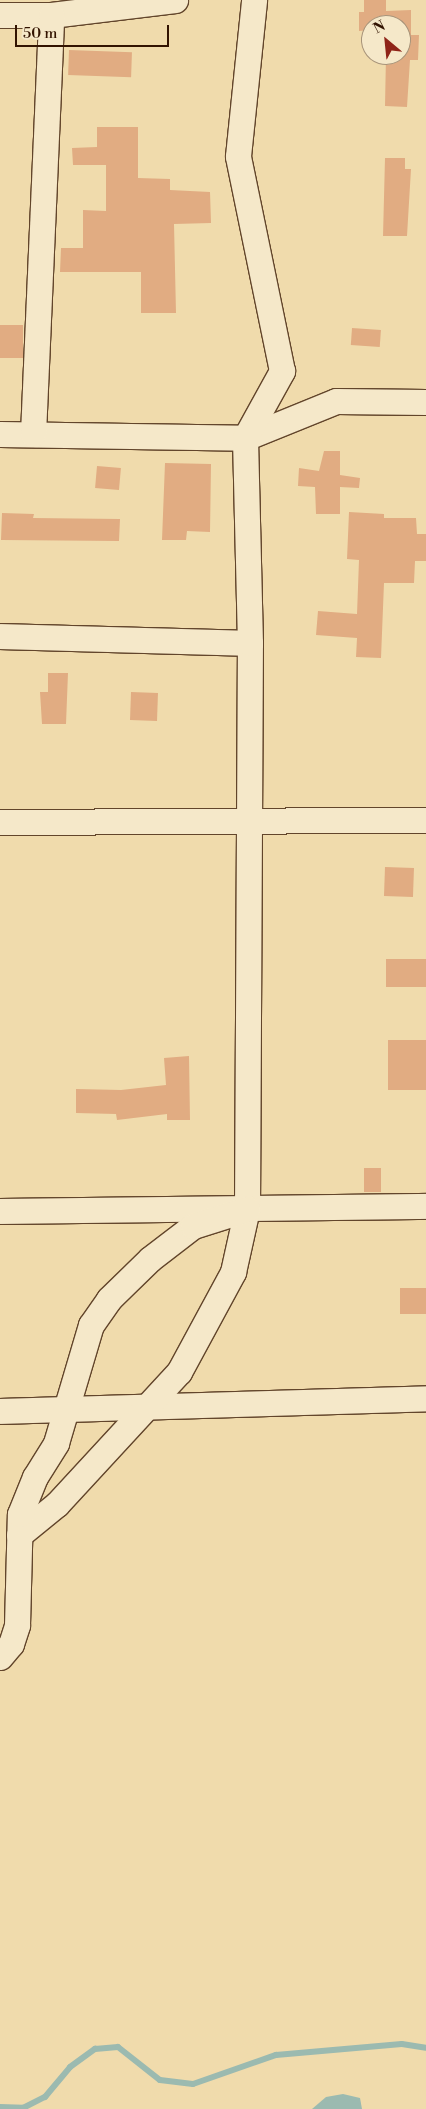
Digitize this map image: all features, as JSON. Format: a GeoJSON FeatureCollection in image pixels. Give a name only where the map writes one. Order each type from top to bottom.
{"type":"FeatureCollection","features":[{"type":"Feature","properties":{"kind":"street"},"geometry":{"type":"LineString","coordinates":[[0,15],[51,15],[175,0]]}},
{"type":"Feature","properties":{"kind":"street"},"geometry":{"type":"LineString","coordinates":[[19,1535],[57,1504],[179,1372],[233,1272],[247,1209],[250,642],[245,438],[282,371],[238,156],[254,0]]}},
{"type":"Feature","properties":{"kind":"street"},"geometry":{"type":"LineString","coordinates":[[34,434],[51,15]]}},
{"type":"Feature","properties":{"kind":"street"},"geometry":{"type":"LineString","coordinates":[[0,434],[245,438],[336,401],[426,402]]}},
{"type":"Feature","properties":{"kind":"street"},"geometry":{"type":"LineString","coordinates":[[0,636],[250,642]]}},
{"type":"Feature","properties":{"kind":"street"},"geometry":{"type":"LineString","coordinates":[[0,822],[426,820]]}},
{"type":"Feature","properties":{"kind":"street"},"geometry":{"type":"LineString","coordinates":[[0,1211],[426,1206]]}},
{"type":"Feature","properties":{"kind":"street"},"geometry":{"type":"LineString","coordinates":[[0,1657],[11,1644],[17,1625],[20,1514],[35,1477],[56,1443],[68,1409],[78,1358],[91,1325],[109,1299],[150,1259],[193,1226],[247,1209]]}},
{"type":"Feature","properties":{"kind":"street"},"geometry":{"type":"LineString","coordinates":[[0,1411],[426,1398]]}},
{"type":"Feature","properties":{"kind":"water"},"geometry":{"type":"Polygon","coordinates":[[[343,2094],[360,2098],[362,2109],[312,2109],[326,2097],[343,2094]]]}},
{"type":"Feature","properties":{"kind":"building"},"geometry":{"type":"Polygon","coordinates":[[[364,0],[386,0],[386,11],[411,10],[411,15],[361,15],[361,31],[359,31],[359,12],[364,12],[364,0]]]}},
{"type":"Feature","properties":{"kind":"building"},"geometry":{"type":"Polygon","coordinates":[[[411,35],[419,35],[418,60],[411,60],[411,35]]]}},
{"type":"Feature","properties":{"kind":"building"},"geometry":{"type":"Polygon","coordinates":[[[69,50],[132,52],[131,77],[68,75],[69,50]]]}},
{"type":"Feature","properties":{"kind":"building"},"geometry":{"type":"Polygon","coordinates":[[[386,65],[410,65],[407,107],[385,106],[386,65]]]}},
{"type":"Feature","properties":{"kind":"building"},"geometry":{"type":"Polygon","coordinates":[[[97,127],[138,127],[138,178],[170,179],[170,190],[210,192],[211,223],[174,224],[176,313],[141,313],[141,272],[60,272],[61,248],[83,248],[83,210],[106,211],[106,165],[73,165],[72,148],[97,147],[97,127]]]}},
{"type":"Feature","properties":{"kind":"building"},"geometry":{"type":"Polygon","coordinates":[[[385,158],[405,158],[405,169],[411,169],[407,236],[383,236],[385,158]]]}},
{"type":"Feature","properties":{"kind":"building"},"geometry":{"type":"Polygon","coordinates":[[[0,325],[23,325],[23,358],[0,358],[0,325]]]}},
{"type":"Feature","properties":{"kind":"building"},"geometry":{"type":"Polygon","coordinates":[[[352,328],[381,330],[380,347],[351,345],[352,328]]]}},
{"type":"Feature","properties":{"kind":"building"},"geometry":{"type":"Polygon","coordinates":[[[324,451],[340,451],[340,475],[360,478],[359,488],[340,487],[340,514],[316,514],[315,487],[298,486],[299,468],[319,471],[324,451]]]}},
{"type":"Feature","properties":{"kind":"building"},"geometry":{"type":"Polygon","coordinates":[[[165,463],[211,464],[210,532],[187,531],[186,540],[162,540],[165,463]]]}},
{"type":"Feature","properties":{"kind":"building"},"geometry":{"type":"Polygon","coordinates":[[[97,466],[121,468],[119,490],[95,488],[97,466]]]}},
{"type":"Feature","properties":{"kind":"building"},"geometry":{"type":"Polygon","coordinates":[[[349,512],[384,514],[384,518],[416,518],[417,534],[426,534],[426,561],[415,561],[414,583],[384,583],[381,658],[356,657],[357,638],[316,635],[318,611],[357,614],[359,560],[347,559],[349,512]]]}},
{"type":"Feature","properties":{"kind":"building"},"geometry":{"type":"Polygon","coordinates":[[[2,513],[34,514],[33,518],[120,519],[119,541],[1,540],[2,513]]]}},
{"type":"Feature","properties":{"kind":"building"},"geometry":{"type":"Polygon","coordinates":[[[48,673],[68,673],[66,724],[42,724],[40,692],[48,692],[48,673]]]}},
{"type":"Feature","properties":{"kind":"building"},"geometry":{"type":"Polygon","coordinates":[[[131,692],[158,693],[157,721],[130,720],[131,692]]]}},
{"type":"Feature","properties":{"kind":"building"},"geometry":{"type":"Polygon","coordinates":[[[385,867],[414,868],[413,897],[384,896],[385,867]]]}},
{"type":"Feature","properties":{"kind":"building"},"geometry":{"type":"Polygon","coordinates":[[[386,959],[426,959],[426,987],[386,987],[386,959]]]}},
{"type":"Feature","properties":{"kind":"building"},"geometry":{"type":"Polygon","coordinates":[[[388,1040],[426,1040],[426,1090],[388,1090],[388,1040]]]}},
{"type":"Feature","properties":{"kind":"building"},"geometry":{"type":"Polygon","coordinates":[[[189,1056],[190,1120],[167,1120],[167,1114],[117,1120],[116,1114],[76,1113],[76,1089],[121,1090],[166,1085],[164,1058],[189,1056]]]}},
{"type":"Feature","properties":{"kind":"building"},"geometry":{"type":"Polygon","coordinates":[[[364,1168],[381,1168],[381,1192],[364,1192],[364,1168]]]}},
{"type":"Feature","properties":{"kind":"building"},"geometry":{"type":"Polygon","coordinates":[[[400,1288],[426,1288],[426,1314],[400,1314],[400,1288]]]}},
{"type":"Feature","properties":{"kind":"waterway"},"geometry":{"type":"LineString","coordinates":[[0,2107],[23,2108],[45,2097],[70,2067],[95,2049],[118,2047],[160,2080],[193,2084],[276,2055],[402,2044],[426,2048]]}}]}
